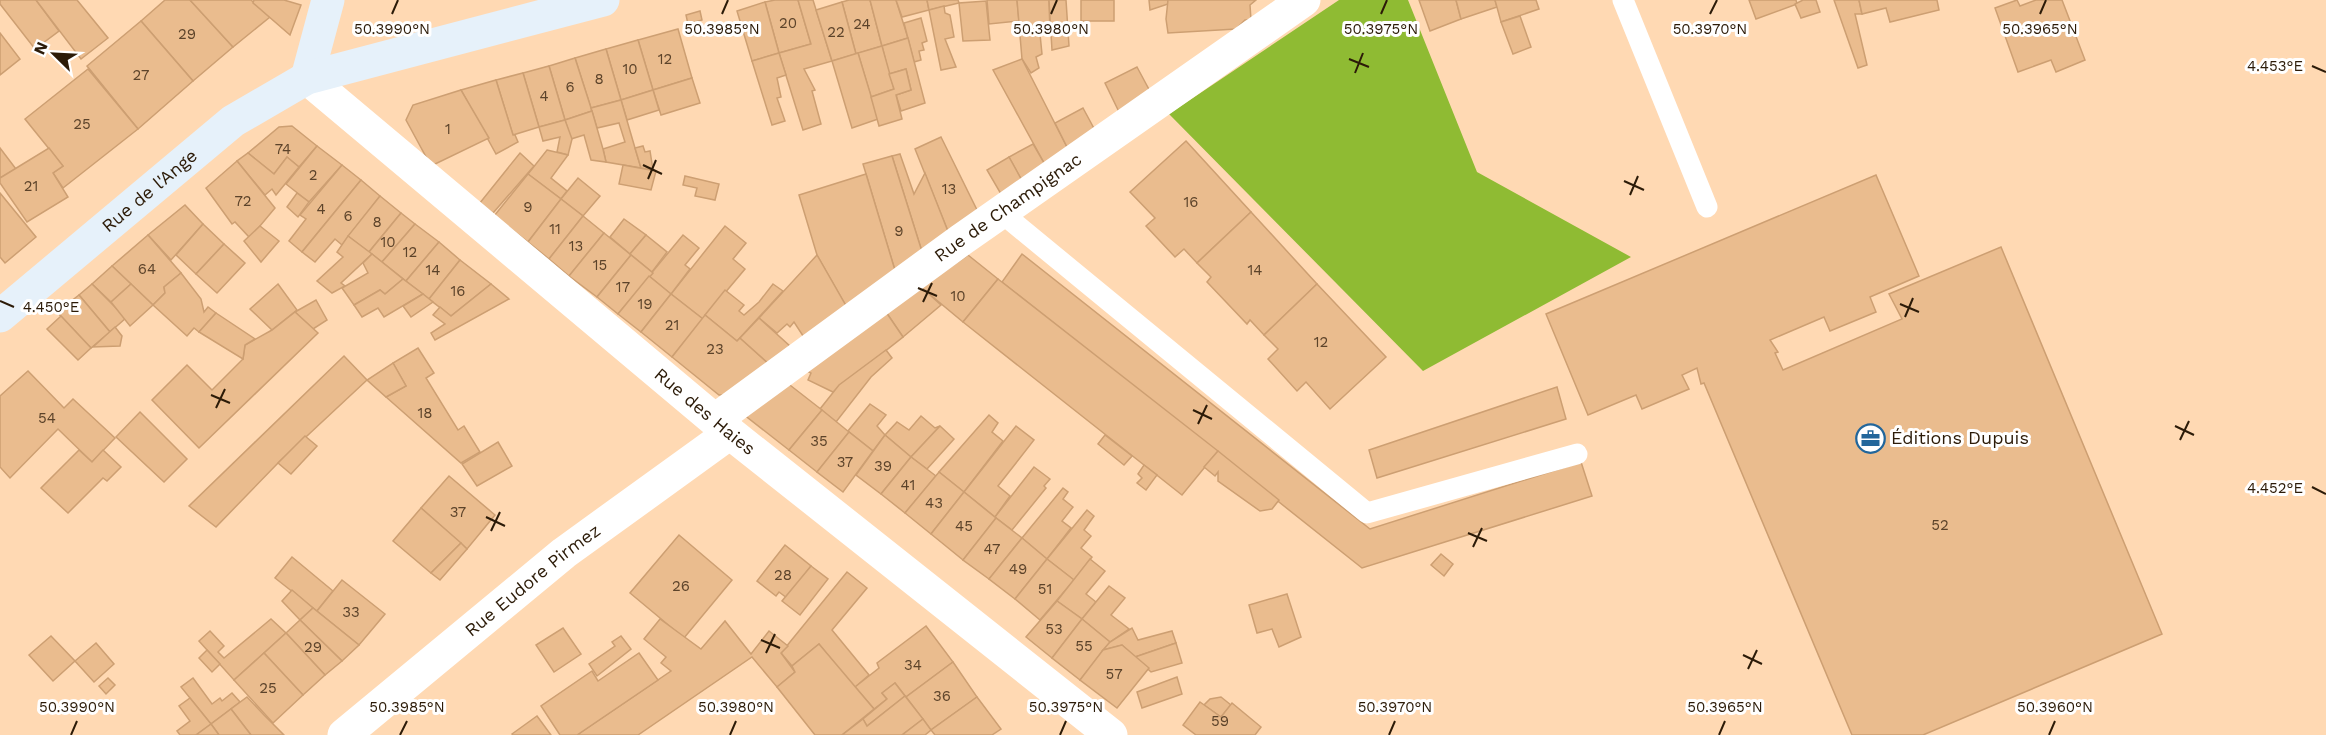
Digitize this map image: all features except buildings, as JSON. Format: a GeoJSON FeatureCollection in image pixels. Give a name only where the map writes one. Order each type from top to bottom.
{"type":"FeatureCollection","features":[{"type":"Feature","properties":{"kind":"main road"},"geometry":{"type":"LineString","coordinates":[[307,78],[328,0]]}},
{"type":"Feature","properties":{"kind":"main road","name":"Rue de l'Ange"},"geometry":{"type":"LineString","coordinates":[[0,316],[232,122],[307,78],[603,0]]}},
{"type":"Feature","properties":{"kind":"street","name":"Rue de Champignac"},"geometry":{"type":"LineString","coordinates":[[722,426],[962,240],[1003,214],[1304,0]]}},
{"type":"Feature","properties":{"kind":"street","name":"Rue des Haies"},"geometry":{"type":"LineString","coordinates":[[307,78],[722,426],[1110,735]]}},
{"type":"Feature","properties":{"kind":"street","name":"Rue Eudore Pirmez"},"geometry":{"type":"LineString","coordinates":[[344,735],[722,426]]}},
{"type":"Feature","properties":{"kind":"lane"},"geometry":{"type":"LineString","coordinates":[[1623,0],[1707,207]]}},
{"type":"Feature","properties":{"kind":"lane"},"geometry":{"type":"LineString","coordinates":[[1003,214],[1367,513],[1577,454]]}},
{"type":"Feature","properties":{"kind":"green space"},"geometry":{"type":"Polygon","coordinates":[[[1339,0],[1408,0],[1477,172],[1631,257],[1423,371],[1169,114],[1339,0]]]}},
{"type":"Feature","properties":{"kind":"place","name":"Éditions Dupuis"},"geometry":{"type":"Point","coordinates":[1870,438]}}]}
